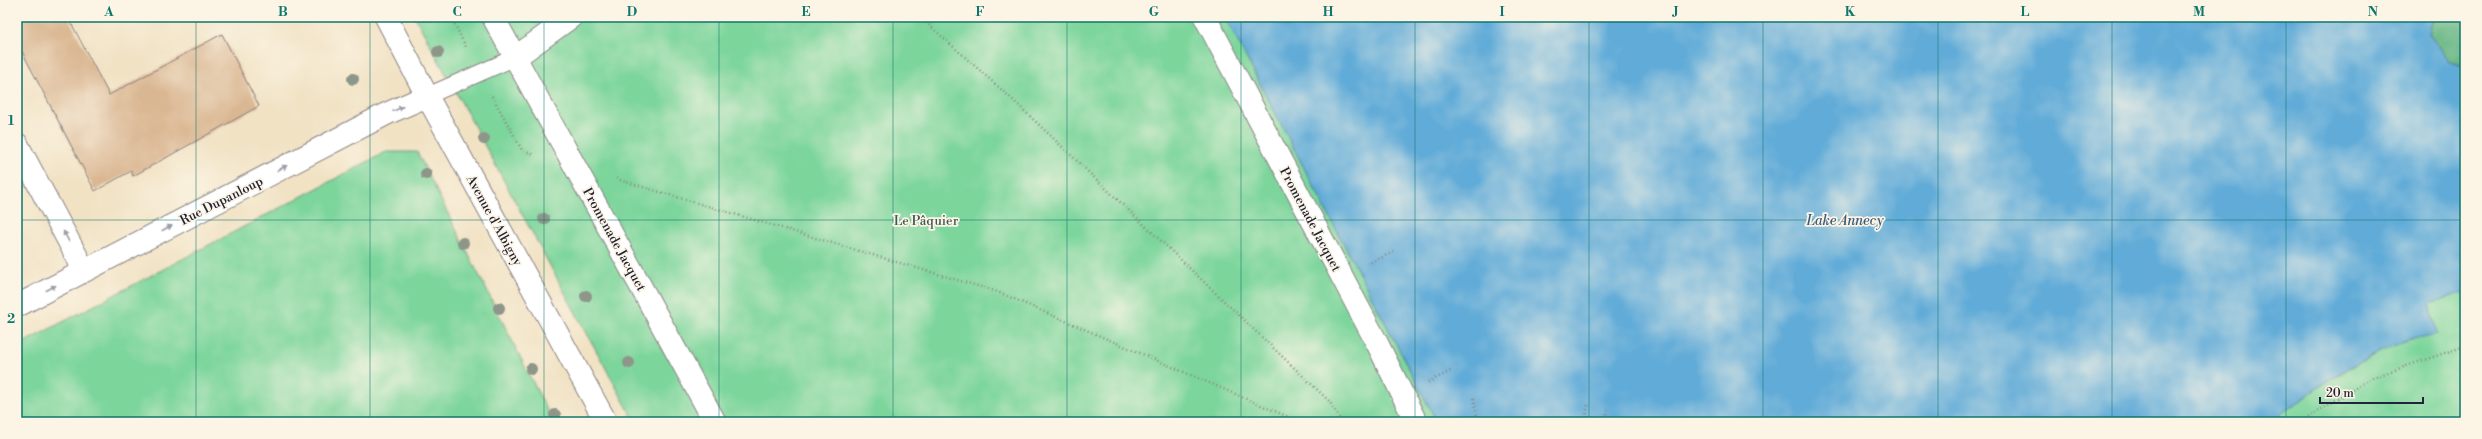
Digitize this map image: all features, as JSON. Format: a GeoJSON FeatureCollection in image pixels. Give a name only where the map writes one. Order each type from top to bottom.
{"type":"FeatureCollection","features":[{"type":"Feature","properties":{"kind":"street","name":"Avenue d'Albigny"},"geometry":{"type":"LineString","coordinates":[[386,17],[426,96],[606,422]]}},
{"type":"Feature","properties":{"kind":"street","name":"Promenade Jacquet"},"geometry":{"type":"LineString","coordinates":[[493,17],[516,56],[715,422]]}},
{"type":"Feature","properties":{"kind":"street"},"geometry":{"type":"LineString","coordinates":[[516,56],[571,17]]}},
{"type":"Feature","properties":{"kind":"street","name":"Promenade Jacquet"},"geometry":{"type":"LineString","coordinates":[[1204,17],[1377,343],[1416,422]]}},
{"type":"Feature","properties":{"kind":"street","name":"Rue Dupanloup"},"geometry":{"type":"LineString","coordinates":[[17,306],[386,114],[426,96]]}},
{"type":"Feature","properties":{"kind":"street"},"geometry":{"type":"LineString","coordinates":[[17,144],[84,270]]}},
{"type":"Feature","properties":{"kind":"lane"},"geometry":{"type":"LineString","coordinates":[[426,96],[516,56]]}},
{"type":"Feature","properties":{"kind":"path"},"geometry":{"type":"LineString","coordinates":[[920,17],[1013,100],[1323,396],[1342,422]]}},
{"type":"Feature","properties":{"kind":"path"},"geometry":{"type":"LineString","coordinates":[[576,167],[998,292],[1300,422]]}},
{"type":"Feature","properties":{"kind":"path"},"geometry":{"type":"LineString","coordinates":[[2301,422],[2371,378],[2465,346]]}},
{"type":"Feature","properties":{"kind":"path"},"geometry":{"type":"LineString","coordinates":[[1423,378],[1426,383],[1453,370]]}},
{"type":"Feature","properties":{"kind":"path"},"geometry":{"type":"LineString","coordinates":[[1474,398],[1478,422]]}},
{"type":"Feature","properties":{"kind":"path"},"geometry":{"type":"LineString","coordinates":[[1585,422],[1588,405]]}},
{"type":"Feature","properties":{"kind":"path"},"geometry":{"type":"LineString","coordinates":[[1605,422],[1608,408]]}},
{"type":"Feature","properties":{"kind":"green space","name":"Le Pâquier"},"geometry":{"type":"Polygon","coordinates":[[[415,17],[1225,17],[1437,422],[635,422],[415,17]]]}},
{"type":"Feature","properties":{"kind":"green space"},"geometry":{"type":"Polygon","coordinates":[[[2433,17],[2465,17],[2465,67],[2449,61],[2429,34],[2433,17]]]}},
{"type":"Feature","properties":{"kind":"green space"},"geometry":{"type":"Polygon","coordinates":[[[386,152],[417,152],[553,422],[17,422],[17,346],[386,152]]]}},
{"type":"Feature","properties":{"kind":"green space"},"geometry":{"type":"Polygon","coordinates":[[[2465,292],[2465,422],[2270,422],[2316,389],[2364,360],[2403,342],[2437,334],[2430,303],[2465,292]]]}},
{"type":"Feature","properties":{"kind":"water","name":"Lake Annecy"},"geometry":{"type":"Polygon","coordinates":[[[1225,17],[2433,17],[2429,34],[2449,61],[2465,67],[2465,292],[2430,303],[2437,334],[2413,339],[2381,351],[2332,378],[2270,422],[1437,422],[1225,17]]]}},
{"type":"Feature","properties":{"kind":"building"},"geometry":{"type":"Polygon","coordinates":[[[17,17],[68,17],[109,95],[222,34],[259,106],[133,176],[131,171],[95,191],[17,42],[17,17]]]}}]}
